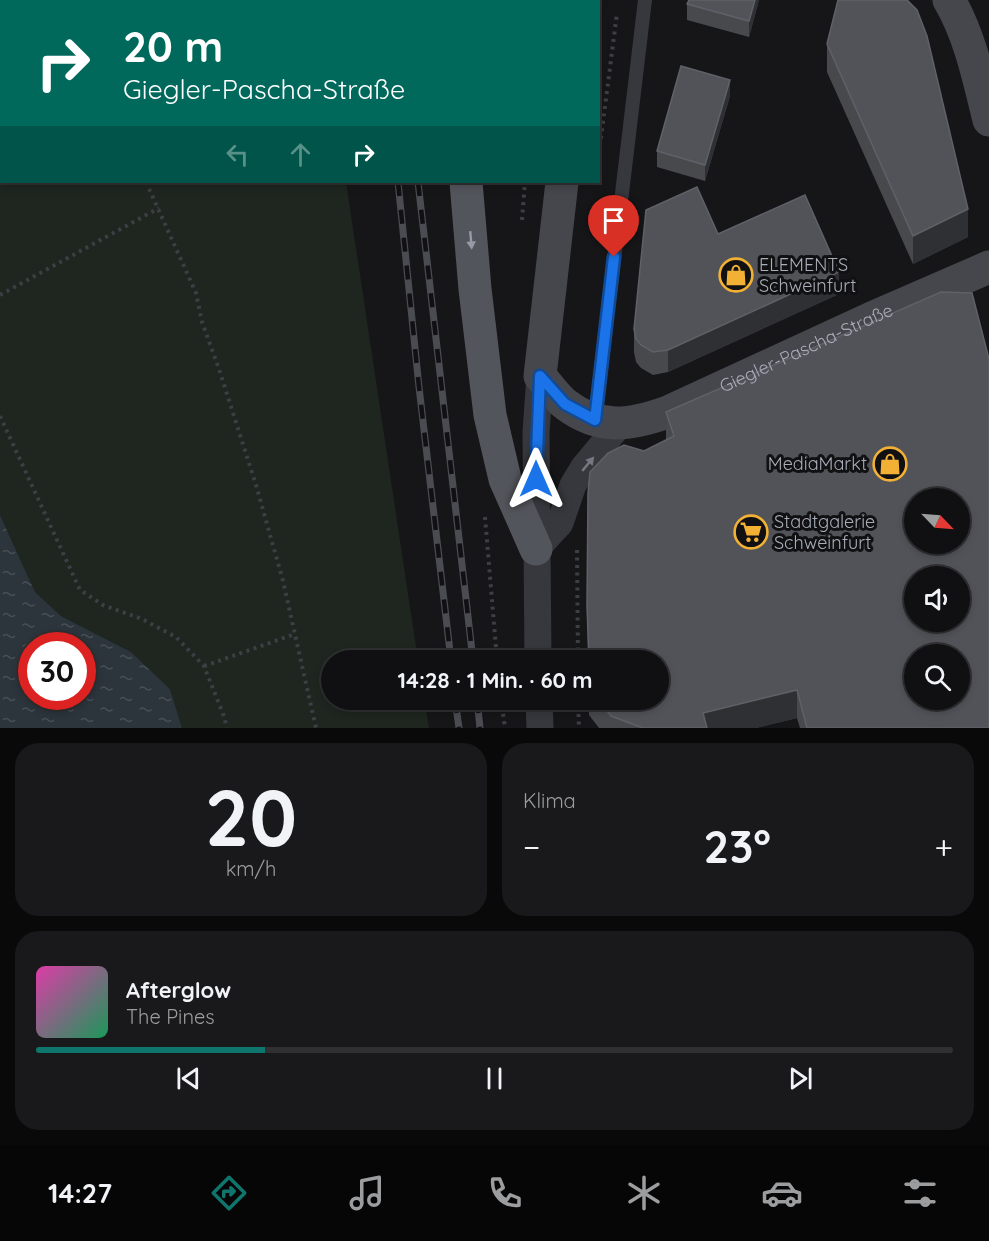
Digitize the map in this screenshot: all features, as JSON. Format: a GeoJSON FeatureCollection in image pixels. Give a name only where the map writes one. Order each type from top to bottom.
{"type":"FeatureCollection","features":[{"type":"Feature","properties":{"kind":"main road"},"geometry":{"type":"LineString","coordinates":[[466,183],[475,289],[490,415],[505,479],[536,549]]}},
{"type":"Feature","properties":{"kind":"street"},"geometry":{"type":"LineString","coordinates":[[949,0],[957,14],[980,83],[989,120]]}},
{"type":"Feature","properties":{"kind":"street"},"geometry":{"type":"LineString","coordinates":[[980,83],[989,47]]}},
{"type":"Feature","properties":{"kind":"street"},"geometry":{"type":"LineString","coordinates":[[538,650],[536,432],[540,376],[562,183]]}},
{"type":"Feature","properties":{"kind":"street","name":"Giegler-Pascha-Straße"},"geometry":{"type":"LineString","coordinates":[[608,422],[641,422],[669,412],[874,317],[989,267]]}},
{"type":"Feature","properties":{"kind":"street"},"geometry":{"type":"LineString","coordinates":[[536,549],[560,523],[573,485],[608,422],[565,404],[540,376]]}},
{"type":"Feature","properties":{"kind":"street"},"geometry":{"type":"LineString","coordinates":[[539,710],[540,728]]}},
{"type":"Feature","properties":{"kind":"lane"},"geometry":{"type":"LineString","coordinates":[[608,422],[645,0]]}},
{"type":"Feature","properties":{"kind":"path"},"geometry":{"type":"LineString","coordinates":[[600,145],[617,12]]}},
{"type":"Feature","properties":{"kind":"path"},"geometry":{"type":"LineString","coordinates":[[146,183],[196,293],[202,322],[219,369],[284,581],[316,728]]}},
{"type":"Feature","properties":{"kind":"path"},"geometry":{"type":"LineString","coordinates":[[0,295],[159,208]]}},
{"type":"Feature","properties":{"kind":"path"},"geometry":{"type":"LineString","coordinates":[[0,416],[80,590],[103,605],[142,619],[176,637],[204,666],[225,719],[226,728]]}},
{"type":"Feature","properties":{"kind":"path"},"geometry":{"type":"LineString","coordinates":[[483,508],[496,650]]}},
{"type":"Feature","properties":{"kind":"path"},"geometry":{"type":"LineString","coordinates":[[204,666],[295,634]]}},
{"type":"Feature","properties":{"kind":"path"},"geometry":{"type":"LineString","coordinates":[[503,710],[505,728]]}},
{"type":"Feature","properties":{"kind":"path"},"geometry":{"type":"LineString","coordinates":[[579,710],[579,728]]}},
{"type":"Feature","properties":{"kind":"shaded area"},"geometry":{"type":"Polygon","coordinates":[[[0,183],[346,183],[416,650],[321,650],[321,710],[426,710],[429,728],[182,728],[170,689],[131,652],[61,616],[35,592],[0,515],[0,183]]]}},
{"type":"Feature","properties":{"kind":"water"},"geometry":{"type":"Polygon","coordinates":[[[0,515],[35,592],[61,616],[92,632],[18,632],[18,710],[96,710],[96,634],[131,652],[170,689],[182,728],[0,728],[0,515]]]}},
{"type":"Feature","properties":{"kind":"building"},"geometry":{"type":"Polygon","coordinates":[[[689,0],[755,0],[749,21],[687,4],[689,0]]]}},
{"type":"Feature","properties":{"kind":"building"},"geometry":{"type":"Polygon","coordinates":[[[838,0],[907,0],[917,10],[927,36],[968,209],[913,236],[827,44],[838,0]]]}},
{"type":"Feature","properties":{"kind":"building"},"geometry":{"type":"Polygon","coordinates":[[[681,66],[730,80],[705,165],[657,151],[681,66]]]}},
{"type":"Feature","properties":{"kind":"building","name":"ELEMENTS Schweinfurt"},"geometry":{"type":"Polygon","coordinates":[[[697,187],[718,234],[805,195],[839,272],[668,350],[653,352],[636,339],[634,329],[646,210],[697,187]]]}},
{"type":"Feature","properties":{"kind":"building","name":"Stadtgalerie Schweinfurt"},"geometry":{"type":"Polygon","coordinates":[[[941,292],[972,293],[989,359],[989,728],[807,728],[797,690],[703,713],[707,728],[643,728],[611,716],[606,710],[669,710],[669,650],[589,650],[587,606],[590,472],[608,453],[624,445],[644,451],[674,436],[666,412],[941,292]]]}},
{"type":"Feature","properties":{"kind":"railway"},"geometry":{"type":"LineString","coordinates":[[398,183],[450,650]]}},
{"type":"Feature","properties":{"kind":"railway"},"geometry":{"type":"LineString","coordinates":[[418,183],[472,650]]}},
{"type":"Feature","properties":{"kind":"railway"},"geometry":{"type":"LineString","coordinates":[[457,710],[459,728]]}},
{"type":"Feature","properties":{"kind":"railway"},"geometry":{"type":"LineString","coordinates":[[478,710],[480,728]]}},
{"type":"Feature","properties":{"kind":"place","name":"ELEMENTS Schweinfurt"},"geometry":{"type":"Point","coordinates":[736,275]}},
{"type":"Feature","properties":{"kind":"place","name":"MediaMarkt"},"geometry":{"type":"Point","coordinates":[890,464]}},
{"type":"Feature","properties":{"kind":"place","name":"Stadtgalerie Schweinfurt"},"geometry":{"type":"Point","coordinates":[751,532]}},
{"type":"Feature","properties":{"kind":"route"},"geometry":{"type":"LineString","coordinates":[[536,479],[536,432],[540,376],[565,404],[595,420],[614,257]]}}]}
